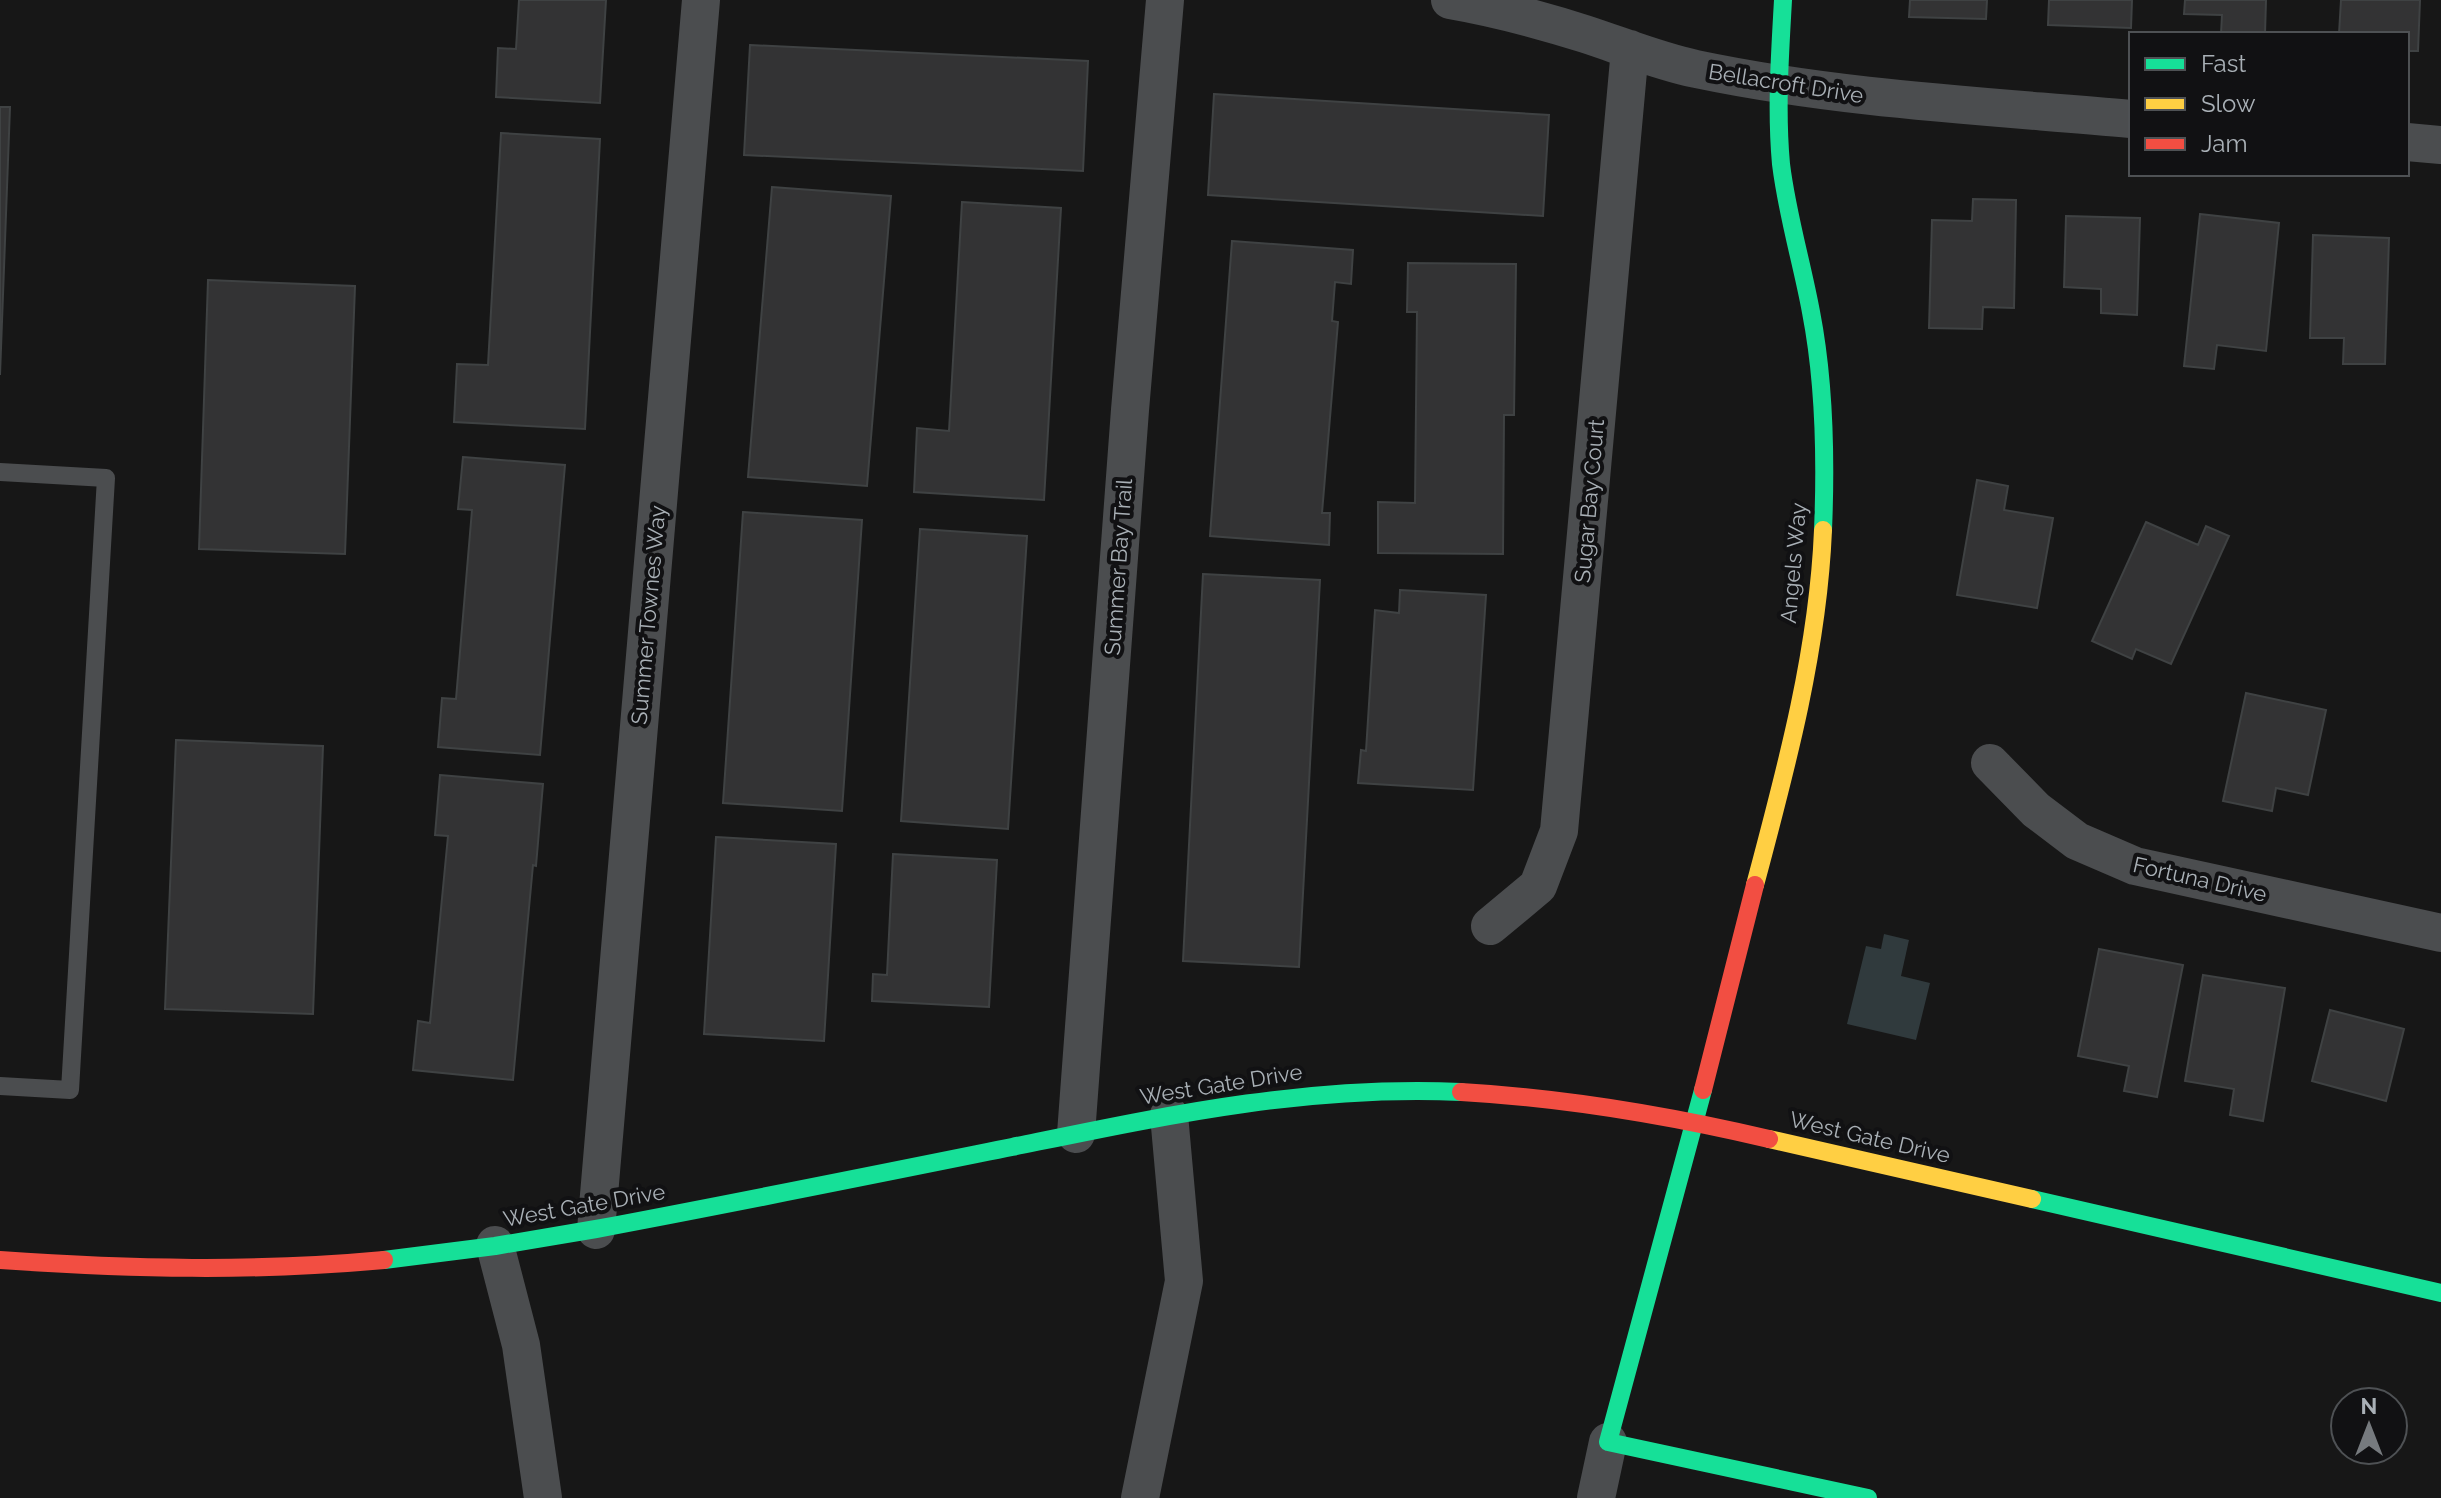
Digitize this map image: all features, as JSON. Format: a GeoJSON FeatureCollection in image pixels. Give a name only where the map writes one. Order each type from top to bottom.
{"type":"FeatureCollection","features":[{"type":"Feature","properties":{"kind":"street","name":"Summer Townes Way"},"geometry":{"type":"LineString","coordinates":[[596,1230],[701,0]]}},
{"type":"Feature","properties":{"kind":"street","name":"Summer Bay Trail"},"geometry":{"type":"LineString","coordinates":[[1076,1134],[1130,410],[1165,0]]}},
{"type":"Feature","properties":{"kind":"street","name":"Bellacroft Drive"},"geometry":{"type":"LineString","coordinates":[[1450,0],[1541,20],[1691,68],[1777,85],[1869,97],[2129,119]]}},
{"type":"Feature","properties":{"kind":"street","name":"Angels Way"},"geometry":{"type":"LineString","coordinates":[[1608,1442],[1696,1122],[1788,756],[1815,612],[1823,538],[1821,378],[1812,313],[1784,183],[1777,85],[1783,0]]}},
{"type":"Feature","properties":{"kind":"street","name":"Sugar Bay Court"},"geometry":{"type":"LineString","coordinates":[[1490,926],[1538,886],[1559,831],[1630,49]]}},
{"type":"Feature","properties":{"kind":"street"},"geometry":{"type":"LineString","coordinates":[[2409,142],[2441,145]]}},
{"type":"Feature","properties":{"kind":"street","name":"Fortuna Drive"},"geometry":{"type":"LineString","coordinates":[[1990,763],[2036,810],[2077,841],[2135,866],[2441,933]]}},
{"type":"Feature","properties":{"kind":"street","name":"West Gate Drive"},"geometry":{"type":"LineString","coordinates":[[0,1260],[123,1268],[225,1270],[342,1264],[596,1230],[1169,1115],[1296,1095],[1429,1090],[1536,1096],[1696,1122],[2441,1293]]}},
{"type":"Feature","properties":{"kind":"street"},"geometry":{"type":"LineString","coordinates":[[1140,1498],[1184,1281],[1169,1115]]}},
{"type":"Feature","properties":{"kind":"street"},"geometry":{"type":"LineString","coordinates":[[495,1245],[521,1345],[543,1498]]}},
{"type":"Feature","properties":{"kind":"street"},"geometry":{"type":"LineString","coordinates":[[1596,1498],[1608,1442],[1868,1498]]}},
{"type":"Feature","properties":{"kind":"lane"},"geometry":{"type":"LineString","coordinates":[[0,472],[106,478],[70,1090],[0,1086]]}},
{"type":"Feature","properties":{"kind":"shaded area"},"geometry":{"type":"Polygon","coordinates":[[[1884,934],[1909,940],[1901,976],[1930,983],[1916,1040],[1847,1024],[1866,946],[1881,949],[1884,934]]]}},
{"type":"Feature","properties":{"kind":"building"},"geometry":{"type":"Polygon","coordinates":[[[519,0],[606,0],[600,103],[496,97],[498,48],[516,49],[519,0]]]}},
{"type":"Feature","properties":{"kind":"building"},"geometry":{"type":"Polygon","coordinates":[[[1910,0],[1987,0],[1986,19],[1909,17],[1910,0]]]}},
{"type":"Feature","properties":{"kind":"building"},"geometry":{"type":"Polygon","coordinates":[[[2049,0],[2132,0],[2131,28],[2048,25],[2049,0]]]}},
{"type":"Feature","properties":{"kind":"building"},"geometry":{"type":"Polygon","coordinates":[[[2185,0],[2266,0],[2265,32],[2221,32],[2222,15],[2184,14],[2185,0]]]}},
{"type":"Feature","properties":{"kind":"building"},"geometry":{"type":"Polygon","coordinates":[[[2341,0],[2420,0],[2418,51],[2409,51],[2409,32],[2339,32],[2341,0]]]}},
{"type":"Feature","properties":{"kind":"building"},"geometry":{"type":"Polygon","coordinates":[[[750,45],[1088,61],[1083,171],[744,155],[750,45]]]}},
{"type":"Feature","properties":{"kind":"building"},"geometry":{"type":"Polygon","coordinates":[[[1214,94],[1549,115],[1543,216],[1208,195],[1214,94]]]}},
{"type":"Feature","properties":{"kind":"building"},"geometry":{"type":"Polygon","coordinates":[[[0,107],[10,107],[0,375],[0,107]]]}},
{"type":"Feature","properties":{"kind":"building"},"geometry":{"type":"Polygon","coordinates":[[[501,133],[600,139],[585,429],[454,422],[457,364],[488,365],[501,133]]]}},
{"type":"Feature","properties":{"kind":"building"},"geometry":{"type":"Polygon","coordinates":[[[772,187],[891,196],[867,486],[748,477],[772,187]]]}},
{"type":"Feature","properties":{"kind":"building"},"geometry":{"type":"Polygon","coordinates":[[[1973,199],[2016,200],[2014,308],[1983,307],[1982,329],[1929,328],[1932,220],[1972,221],[1973,199]]]}},
{"type":"Feature","properties":{"kind":"building"},"geometry":{"type":"Polygon","coordinates":[[[962,202],[1061,208],[1044,500],[914,492],[917,428],[949,431],[962,202]]]}},
{"type":"Feature","properties":{"kind":"building"},"geometry":{"type":"Polygon","coordinates":[[[2200,214],[2279,223],[2266,351],[2217,345],[2214,369],[2184,366],[2200,214]]]}},
{"type":"Feature","properties":{"kind":"building"},"geometry":{"type":"Polygon","coordinates":[[[2066,216],[2140,218],[2137,315],[2101,313],[2101,289],[2064,287],[2066,216]]]}},
{"type":"Feature","properties":{"kind":"building"},"geometry":{"type":"Polygon","coordinates":[[[2313,235],[2389,238],[2385,364],[2343,364],[2344,338],[2310,338],[2313,235]]]}},
{"type":"Feature","properties":{"kind":"building"},"geometry":{"type":"Polygon","coordinates":[[[1232,241],[1353,250],[1351,284],[1335,282],[1332,321],[1338,322],[1322,513],[1330,513],[1329,545],[1210,536],[1232,241]]]}},
{"type":"Feature","properties":{"kind":"building"},"geometry":{"type":"Polygon","coordinates":[[[1408,263],[1516,264],[1514,415],[1504,415],[1503,554],[1378,553],[1378,502],[1415,503],[1417,312],[1407,312],[1408,263]]]}},
{"type":"Feature","properties":{"kind":"building"},"geometry":{"type":"Polygon","coordinates":[[[208,280],[355,286],[345,554],[199,549],[208,280]]]}},
{"type":"Feature","properties":{"kind":"building"},"geometry":{"type":"Polygon","coordinates":[[[463,457],[565,465],[540,755],[438,747],[442,698],[456,699],[472,510],[458,509],[463,457]]]}},
{"type":"Feature","properties":{"kind":"building"},"geometry":{"type":"Polygon","coordinates":[[[1977,480],[2008,486],[2004,510],[2053,518],[2037,608],[1957,595],[1977,480]]]}},
{"type":"Feature","properties":{"kind":"building"},"geometry":{"type":"Polygon","coordinates":[[[743,512],[862,520],[842,811],[723,803],[743,512]]]}},
{"type":"Feature","properties":{"kind":"building"},"geometry":{"type":"Polygon","coordinates":[[[2146,522],[2198,545],[2206,526],[2229,536],[2171,664],[2136,649],[2132,659],[2092,641],[2146,522]]]}},
{"type":"Feature","properties":{"kind":"building"},"geometry":{"type":"Polygon","coordinates":[[[920,529],[1027,536],[1008,829],[901,821],[920,529]]]}},
{"type":"Feature","properties":{"kind":"building"},"geometry":{"type":"Polygon","coordinates":[[[1203,574],[1320,580],[1299,967],[1183,961],[1203,574]]]}},
{"type":"Feature","properties":{"kind":"building"},"geometry":{"type":"Polygon","coordinates":[[[1400,590],[1486,595],[1473,790],[1358,783],[1361,750],[1366,751],[1375,610],[1399,613],[1400,590]]]}},
{"type":"Feature","properties":{"kind":"building"},"geometry":{"type":"Polygon","coordinates":[[[2246,693],[2326,710],[2308,795],[2276,788],[2272,811],[2223,801],[2246,693]]]}},
{"type":"Feature","properties":{"kind":"building"},"geometry":{"type":"Polygon","coordinates":[[[176,740],[323,746],[313,1014],[165,1009],[176,740]]]}},
{"type":"Feature","properties":{"kind":"building"},"geometry":{"type":"Polygon","coordinates":[[[440,775],[543,784],[513,1080],[413,1070],[418,1021],[430,1023],[448,836],[435,835],[440,775]]]}},
{"type":"Feature","properties":{"kind":"building"},"geometry":{"type":"Polygon","coordinates":[[[716,837],[836,844],[824,1041],[704,1034],[716,837]]]}},
{"type":"Feature","properties":{"kind":"building"},"geometry":{"type":"Polygon","coordinates":[[[893,854],[997,860],[989,1007],[872,1001],[873,974],[887,975],[893,854]]]}},
{"type":"Feature","properties":{"kind":"building"},"geometry":{"type":"Polygon","coordinates":[[[2099,949],[2183,965],[2157,1097],[2124,1091],[2129,1066],[2078,1056],[2099,949]]]}},
{"type":"Feature","properties":{"kind":"building"},"geometry":{"type":"Polygon","coordinates":[[[2203,975],[2285,988],[2263,1121],[2230,1115],[2234,1089],[2185,1081],[2203,975]]]}},
{"type":"Feature","properties":{"kind":"building"},"geometry":{"type":"Polygon","coordinates":[[[2330,1010],[2404,1029],[2386,1101],[2312,1081],[2330,1010]]]}},
{"type":"Feature","properties":{"kind":"traffic: fast"},"geometry":{"type":"LineString","coordinates":[[1783,0],[1779,102],[1781,164],[1819,366],[1824,448],[1823,530]]}},
{"type":"Feature","properties":{"kind":"traffic: fast"},"geometry":{"type":"LineString","coordinates":[[1703,1090],[1608,1442],[1868,1498]]}},
{"type":"Feature","properties":{"kind":"traffic: fast"},"geometry":{"type":"LineString","coordinates":[[384,1260],[596,1229],[1124,1124],[1235,1105],[1346,1093],[1461,1092]]}},
{"type":"Feature","properties":{"kind":"traffic: fast"},"geometry":{"type":"LineString","coordinates":[[2032,1199],[2441,1293]]}},
{"type":"Feature","properties":{"kind":"traffic: slow"},"geometry":{"type":"LineString","coordinates":[[1755,885],[1799,709],[1815,620],[1823,530]]}},
{"type":"Feature","properties":{"kind":"traffic: slow"},"geometry":{"type":"LineString","coordinates":[[1769,1139],[2032,1199]]}},
{"type":"Feature","properties":{"kind":"traffic: jam"},"geometry":{"type":"LineString","coordinates":[[1703,1090],[1755,885]]}},
{"type":"Feature","properties":{"kind":"traffic: jam"},"geometry":{"type":"LineString","coordinates":[[1461,1092],[1539,1098],[1616,1109],[1769,1139]]}},
{"type":"Feature","properties":{"kind":"traffic: jam"},"geometry":{"type":"LineString","coordinates":[[0,1260],[192,1268],[384,1260]]}}]}
